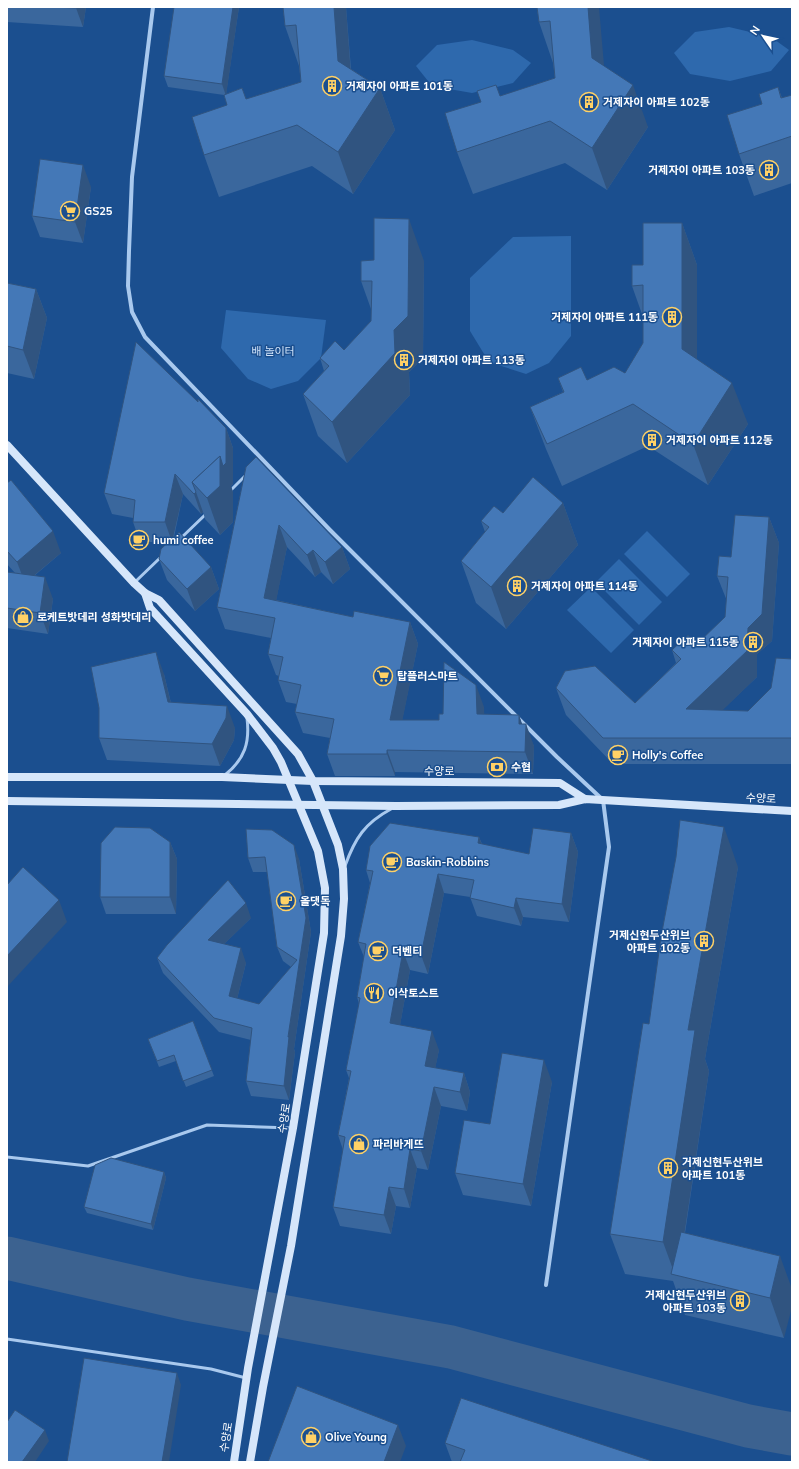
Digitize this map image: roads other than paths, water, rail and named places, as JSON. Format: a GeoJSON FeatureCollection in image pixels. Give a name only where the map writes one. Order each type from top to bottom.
{"type":"FeatureCollection","features":[{"type":"Feature","properties":{"kind":"street"},"geometry":{"type":"LineString","coordinates":[[153,7],[132,178],[128,286],[132,312],[145,337],[262,460],[557,757],[603,800],[609,847],[546,1285]]}},
{"type":"Feature","properties":{"kind":"street"},"geometry":{"type":"LineString","coordinates":[[9,448],[134,583],[145,593],[159,600],[298,754],[313,781],[338,846],[344,869],[341,936],[291,1246],[265,1375],[250,1462]]}},
{"type":"Feature","properties":{"kind":"street","name":"수양로"},"geometry":{"type":"LineString","coordinates":[[145,593],[150,608],[247,714],[273,748],[281,762],[318,851],[325,888],[324,933],[293,1128],[248,1368],[234,1462]]}},
{"type":"Feature","properties":{"kind":"street","name":"수양로"},"geometry":{"type":"LineString","coordinates":[[7,777],[222,777],[313,781],[560,783],[585,798]]}},
{"type":"Feature","properties":{"kind":"street","name":"수양로"},"geometry":{"type":"LineString","coordinates":[[7,801],[396,806],[559,805],[585,798],[792,811]]}},
{"type":"Feature","properties":{"kind":"lane"},"geometry":{"type":"LineString","coordinates":[[257,465],[262,460]]}},
{"type":"Feature","properties":{"kind":"lane"},"geometry":{"type":"LineString","coordinates":[[223,497],[251,470]]}},
{"type":"Feature","properties":{"kind":"lane"},"geometry":{"type":"LineString","coordinates":[[179,540],[207,513]]}},
{"type":"Feature","properties":{"kind":"lane"},"geometry":{"type":"LineString","coordinates":[[134,583],[162,556]]}},
{"type":"Feature","properties":{"kind":"lane"},"geometry":{"type":"LineString","coordinates":[[222,777],[235,767],[245,748],[249,734],[247,714]]}},
{"type":"Feature","properties":{"kind":"lane"},"geometry":{"type":"LineString","coordinates":[[344,869],[351,850],[366,825],[396,806]]}},
{"type":"Feature","properties":{"kind":"lane"},"geometry":{"type":"LineString","coordinates":[[7,1157],[88,1166],[207,1125],[293,1128]]}},
{"type":"Feature","properties":{"kind":"lane"},"geometry":{"type":"LineString","coordinates":[[7,1339],[211,1369],[247,1378]]}},
{"type":"Feature","properties":{"kind":"waterway"},"geometry":{"type":"LineString","coordinates":[[7,1258],[187,1299],[451,1347],[748,1426],[792,1434]]}},
{"type":"Feature","properties":{"kind":"place","name":"거제자이 아파트 101동"},"geometry":{"type":"Point","coordinates":[332,86]}},
{"type":"Feature","properties":{"kind":"place","name":"거제자이 아파트 102동"},"geometry":{"type":"Point","coordinates":[589,102]}},
{"type":"Feature","properties":{"kind":"place","name":"거제자이 아파트 103동"},"geometry":{"type":"Point","coordinates":[769,170]}},
{"type":"Feature","properties":{"kind":"place","name":"GS25"},"geometry":{"type":"Point","coordinates":[70,211]}},
{"type":"Feature","properties":{"kind":"place","name":"거제자이 아파트 111동"},"geometry":{"type":"Point","coordinates":[672,317]}},
{"type":"Feature","properties":{"kind":"place","name":"거제자이 아파트 113동"},"geometry":{"type":"Point","coordinates":[404,360]}},
{"type":"Feature","properties":{"kind":"place","name":"거제자이 아파트 112동"},"geometry":{"type":"Point","coordinates":[652,440]}},
{"type":"Feature","properties":{"kind":"place","name":"humi coffee"},"geometry":{"type":"Point","coordinates":[139,540]}},
{"type":"Feature","properties":{"kind":"place","name":"거제자이 아파트 114동"},"geometry":{"type":"Point","coordinates":[517,586]}},
{"type":"Feature","properties":{"kind":"place","name":"로케트밧데리 성화밧데리"},"geometry":{"type":"Point","coordinates":[23,617]}},
{"type":"Feature","properties":{"kind":"place","name":"거제자이 아파트 115동"},"geometry":{"type":"Point","coordinates":[753,642]}},
{"type":"Feature","properties":{"kind":"place","name":"탑플러스마트"},"geometry":{"type":"Point","coordinates":[383,676]}},
{"type":"Feature","properties":{"kind":"place","name":"Holly's Coffee"},"geometry":{"type":"Point","coordinates":[618,755]}},
{"type":"Feature","properties":{"kind":"place","name":"수협"},"geometry":{"type":"Point","coordinates":[497,767]}},
{"type":"Feature","properties":{"kind":"place","name":"Baskin-Robbins"},"geometry":{"type":"Point","coordinates":[392,862]}},
{"type":"Feature","properties":{"kind":"place","name":"올댓독"},"geometry":{"type":"Point","coordinates":[286,901]}},
{"type":"Feature","properties":{"kind":"place","name":"거제신현두산위브 아파트 102동"},"geometry":{"type":"Point","coordinates":[704,941]}},
{"type":"Feature","properties":{"kind":"place","name":"더벤티"},"geometry":{"type":"Point","coordinates":[378,951]}},
{"type":"Feature","properties":{"kind":"place","name":"이삭토스트"},"geometry":{"type":"Point","coordinates":[374,993]}},
{"type":"Feature","properties":{"kind":"place","name":"파리바게뜨"},"geometry":{"type":"Point","coordinates":[359,1144]}},
{"type":"Feature","properties":{"kind":"place","name":"거제신현두산위브 아파트 101동"},"geometry":{"type":"Point","coordinates":[668,1168]}},
{"type":"Feature","properties":{"kind":"place","name":"거제신현두산위브 아파트 103동"},"geometry":{"type":"Point","coordinates":[740,1301]}},
{"type":"Feature","properties":{"kind":"place","name":"Olive Young"},"geometry":{"type":"Point","coordinates":[311,1437]}},
{"type":"Feature","properties":{"kind":"park label","name":"배 놀이터"},"geometry":{"type":"Point","coordinates":[273,351]}}]}
